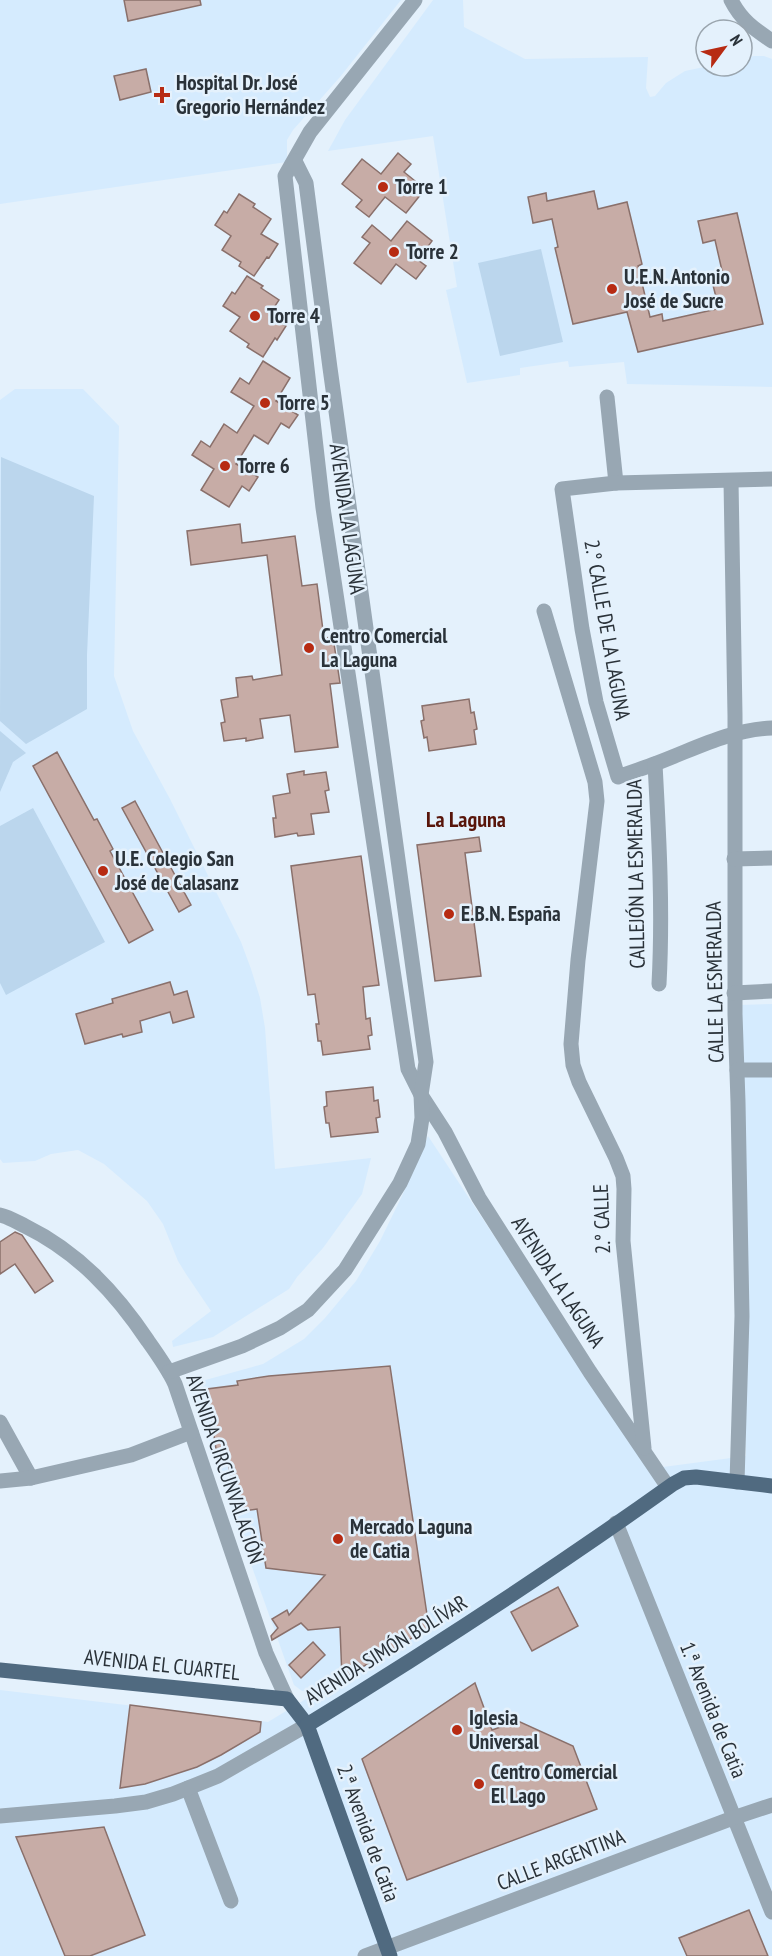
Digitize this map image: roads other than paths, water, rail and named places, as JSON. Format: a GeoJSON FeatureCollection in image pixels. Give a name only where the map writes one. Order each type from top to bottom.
{"type":"FeatureCollection","features":[{"type":"Feature","properties":{"kind":"main road","name":"AVENIDA SIMÓN BOLÍVAR"},"geometry":{"type":"LineString","coordinates":[[307,1725],[459,1629],[684,1478],[696,1477],[772,1486]]}},
{"type":"Feature","properties":{"kind":"main road","name":"AVENIDA EL CUARTEL"},"geometry":{"type":"LineString","coordinates":[[0,1670],[287,1699]]}},
{"type":"Feature","properties":{"kind":"main road"},"geometry":{"type":"LineString","coordinates":[[287,1699],[307,1725]]}},
{"type":"Feature","properties":{"kind":"main road","name":"2.ª Avenida de Catia"},"geometry":{"type":"LineString","coordinates":[[307,1725],[388,1952]]}},
{"type":"Feature","properties":{"kind":"street","name":"AVENIDA LA LAGUNA"},"geometry":{"type":"LineString","coordinates":[[415,0],[310,132],[285,176],[323,508],[408,1069],[421,1095],[445,1132],[479,1198],[590,1372],[668,1487]]}},
{"type":"Feature","properties":{"kind":"street"},"geometry":{"type":"LineString","coordinates":[[731,0],[736,11],[750,27],[772,41]]}},
{"type":"Feature","properties":{"kind":"street","name":"AVENIDA LA LAGUNA"},"geometry":{"type":"LineString","coordinates":[[169,1372],[242,1346],[280,1328],[308,1310],[345,1270],[400,1183],[418,1144],[422,1118],[421,1095],[426,1062],[331,380],[306,183],[295,161]]}},
{"type":"Feature","properties":{"kind":"street"},"geometry":{"type":"LineString","coordinates":[[607,397],[616,483],[772,479]]}},
{"type":"Feature","properties":{"kind":"street","name":"CALLE LA ESMERALDA"},"geometry":{"type":"LineString","coordinates":[[731,481],[735,732],[734,993],[742,1316],[737,1482]]}},
{"type":"Feature","properties":{"kind":"street","name":"2.° CALLE DE LA LAGUNA"},"geometry":{"type":"LineString","coordinates":[[616,483],[562,489],[582,629],[596,702],[618,777],[655,764]]}},
{"type":"Feature","properties":{"kind":"street","name":"2.° CALLE"},"geometry":{"type":"LineString","coordinates":[[544,611],[595,782],[597,801],[578,960],[571,1044],[573,1065],[579,1082],[623,1176],[622,1241],[644,1451]]}},
{"type":"Feature","properties":{"kind":"street"},"geometry":{"type":"LineString","coordinates":[[655,764],[735,732],[772,728]]}},
{"type":"Feature","properties":{"kind":"street","name":"CALLEJÓN LA ESMERALDA"},"geometry":{"type":"LineString","coordinates":[[655,764],[661,864],[659,984]]}},
{"type":"Feature","properties":{"kind":"street"},"geometry":{"type":"LineString","coordinates":[[734,859],[772,858]]}},
{"type":"Feature","properties":{"kind":"street"},"geometry":{"type":"LineString","coordinates":[[734,993],[772,991]]}},
{"type":"Feature","properties":{"kind":"street"},"geometry":{"type":"LineString","coordinates":[[737,1070],[772,1070]]}},
{"type":"Feature","properties":{"kind":"street","name":"AVENIDA CIRCUNVALACIÓN"},"geometry":{"type":"LineString","coordinates":[[0,1215],[40,1233],[93,1273],[130,1314],[169,1372],[266,1653],[287,1699]]}},
{"type":"Feature","properties":{"kind":"street"},"geometry":{"type":"LineString","coordinates":[[0,1422],[31,1478]]}},
{"type":"Feature","properties":{"kind":"street"},"geometry":{"type":"LineString","coordinates":[[0,1481],[31,1478],[131,1455],[191,1432]]}},
{"type":"Feature","properties":{"kind":"street","name":"1.ª Avenida de Catia"},"geometry":{"type":"LineString","coordinates":[[616,1523],[772,1912]]}},
{"type":"Feature","properties":{"kind":"street","name":"AVENIDA SIMÓN BOLÍVAR"},"geometry":{"type":"LineString","coordinates":[[0,1816],[146,1802],[218,1776],[307,1725]]}},
{"type":"Feature","properties":{"kind":"street"},"geometry":{"type":"LineString","coordinates":[[188,1788],[231,1901]]}},
{"type":"Feature","properties":{"kind":"street","name":"CALLE ARGENTINA"},"geometry":{"type":"LineString","coordinates":[[365,1956],[388,1952],[733,1818],[772,1805]]}},
{"type":"Feature","properties":{"kind":"place","name":"Hospital Dr. José Gregorio Hernández"},"geometry":{"type":"Point","coordinates":[162,95]}},
{"type":"Feature","properties":{"kind":"place","name":"Torre 1"},"geometry":{"type":"Point","coordinates":[383,187]}},
{"type":"Feature","properties":{"kind":"place","name":"Torre 2"},"geometry":{"type":"Point","coordinates":[394,252]}},
{"type":"Feature","properties":{"kind":"place","name":"U.E.N. Antonio José de Sucre"},"geometry":{"type":"Point","coordinates":[612,289]}},
{"type":"Feature","properties":{"kind":"place","name":"Torre 4"},"geometry":{"type":"Point","coordinates":[255,316]}},
{"type":"Feature","properties":{"kind":"place","name":"Torre 5"},"geometry":{"type":"Point","coordinates":[265,403]}},
{"type":"Feature","properties":{"kind":"place","name":"Torre 6"},"geometry":{"type":"Point","coordinates":[225,466]}},
{"type":"Feature","properties":{"kind":"place","name":"Centro Comercial La Laguna"},"geometry":{"type":"Point","coordinates":[309,648]}},
{"type":"Feature","properties":{"kind":"place","name":"U.E. Colegio San José de Calasanz"},"geometry":{"type":"Point","coordinates":[103,871]}},
{"type":"Feature","properties":{"kind":"place","name":"E.B.N. España"},"geometry":{"type":"Point","coordinates":[449,914]}},
{"type":"Feature","properties":{"kind":"place","name":"Mercado Laguna de Catia"},"geometry":{"type":"Point","coordinates":[338,1539]}},
{"type":"Feature","properties":{"kind":"place","name":"Iglesia Universal"},"geometry":{"type":"Point","coordinates":[457,1730]}},
{"type":"Feature","properties":{"kind":"place","name":"Centro Comercial El Lago"},"geometry":{"type":"Point","coordinates":[479,1784]}},
{"type":"Feature","properties":{"kind":"district","name":"La Laguna"},"geometry":{"type":"Point","coordinates":[466,819]}}]}
